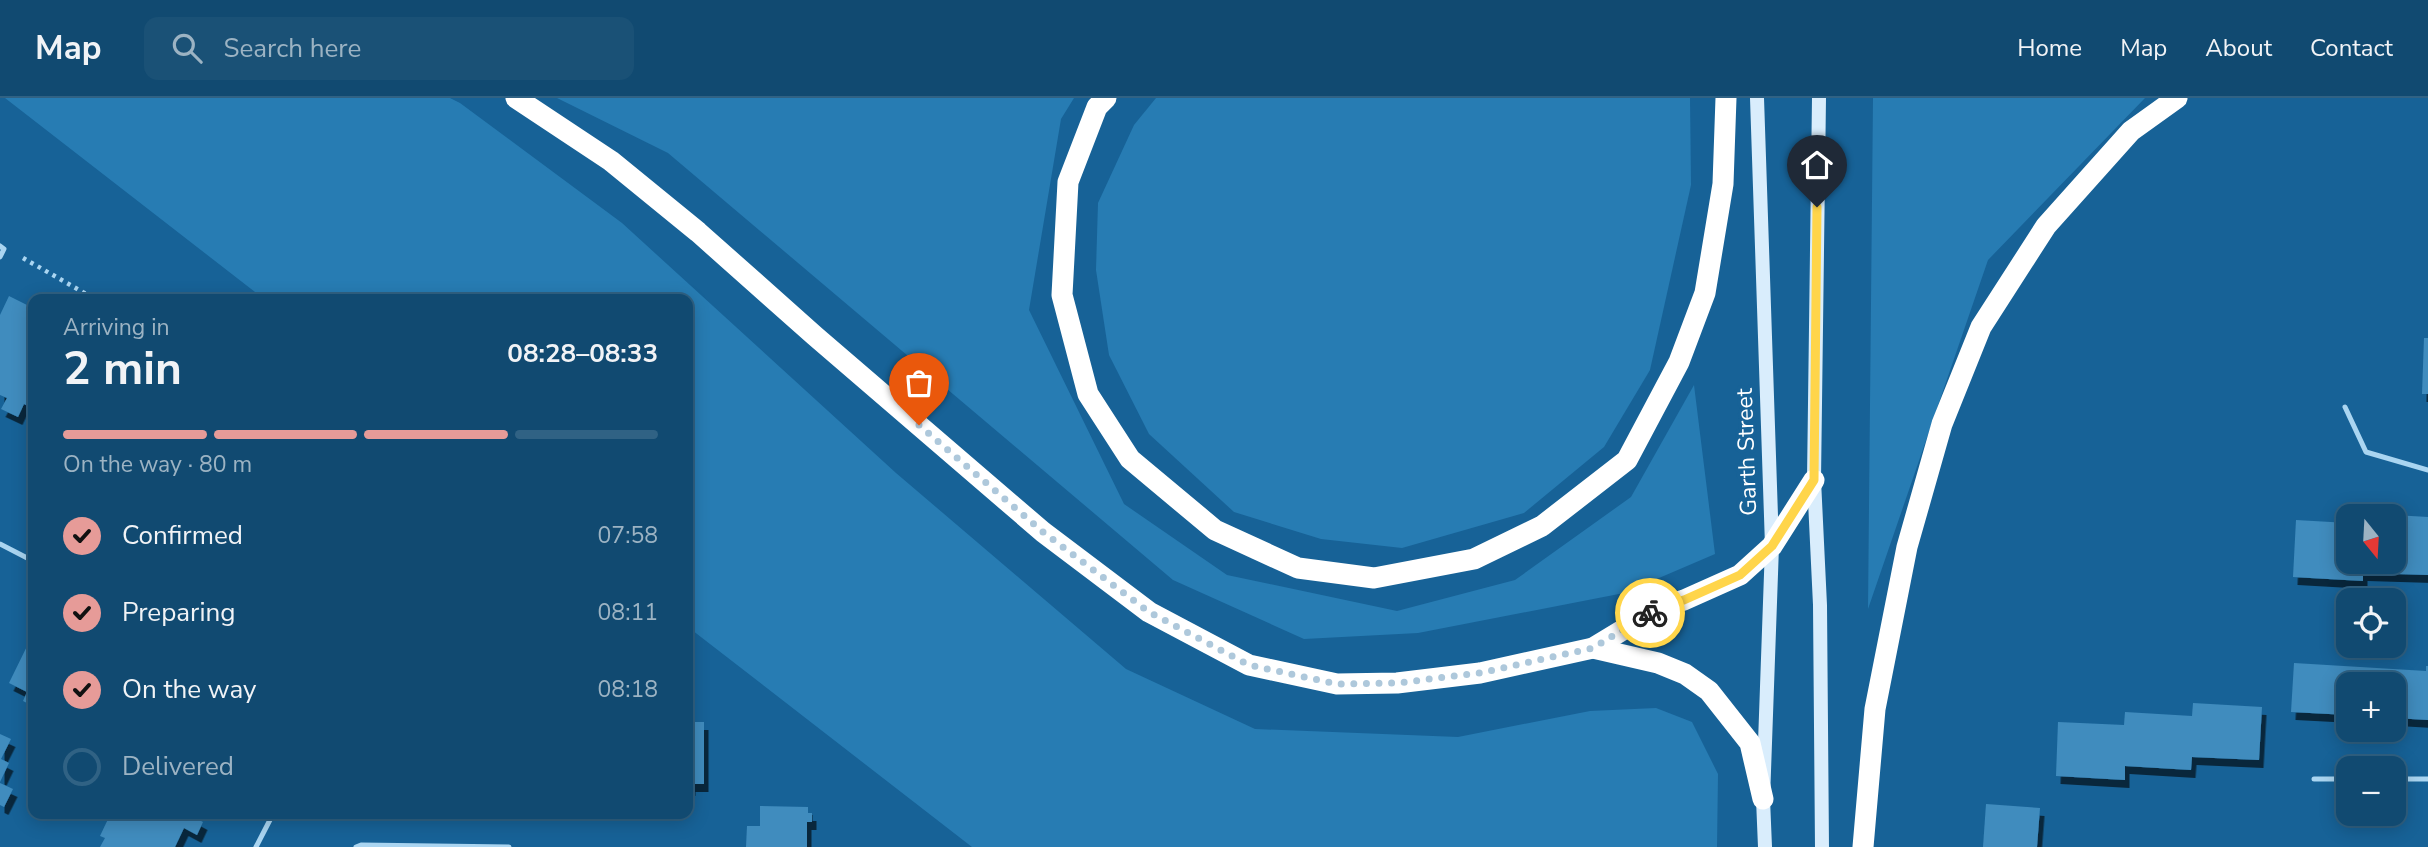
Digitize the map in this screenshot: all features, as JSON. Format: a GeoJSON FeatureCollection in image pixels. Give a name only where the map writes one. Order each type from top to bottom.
{"type":"FeatureCollection","features":[{"type":"Feature","properties":{"kind":"highway"},"geometry":{"type":"LineString","coordinates":[[516,98],[611,161],[698,232],[1043,532],[1149,612],[1249,665],[1337,684],[1397,683],[1480,673],[1593,648],[1659,608],[1740,575],[1772,546],[1814,480]]}},
{"type":"Feature","properties":{"kind":"highway"},"geometry":{"type":"LineString","coordinates":[[1106,98],[1097,107],[1068,182],[1062,295],[1088,394],[1130,459],[1214,530],[1298,568],[1374,578],[1474,559],[1542,526],[1627,460],[1679,362],[1706,293],[1723,184],[1726,98]]}},
{"type":"Feature","properties":{"kind":"highway"},"geometry":{"type":"LineString","coordinates":[[1863,847],[1875,709],[1907,547],[1942,424],[1981,327],[2046,226],[2131,131],[2177,98]]}},
{"type":"Feature","properties":{"kind":"highway"},"geometry":{"type":"LineString","coordinates":[[1593,648],[1658,663],[1685,674],[1709,691],[1750,743],[1763,799]]}},
{"type":"Feature","properties":{"kind":"main road","name":"Garth Street"},"geometry":{"type":"LineString","coordinates":[[1757,98],[1772,546],[1763,799],[1765,847]]}},
{"type":"Feature","properties":{"kind":"main road"},"geometry":{"type":"LineString","coordinates":[[1819,98],[1814,480],[1820,605],[1822,847]]}},
{"type":"Feature","properties":{"kind":"lane"},"geometry":{"type":"LineString","coordinates":[[0,257],[2,247]]}},
{"type":"Feature","properties":{"kind":"lane"},"geometry":{"type":"LineString","coordinates":[[2345,407],[2366,452],[2428,470]]}},
{"type":"Feature","properties":{"kind":"lane"},"geometry":{"type":"LineString","coordinates":[[0,544],[28,558]]}},
{"type":"Feature","properties":{"kind":"lane"},"geometry":{"type":"LineString","coordinates":[[2314,779],[2336,779]]}},
{"type":"Feature","properties":{"kind":"lane"},"geometry":{"type":"LineString","coordinates":[[2406,779],[2428,779]]}},
{"type":"Feature","properties":{"kind":"lane"},"geometry":{"type":"LineString","coordinates":[[256,847],[270,819]]}},
{"type":"Feature","properties":{"kind":"lane"},"geometry":{"type":"LineString","coordinates":[[356,847],[509,847]]}},
{"type":"Feature","properties":{"kind":"path"},"geometry":{"type":"LineString","coordinates":[[2,247],[87,294]]}},
{"type":"Feature","properties":{"kind":"shaded area"},"geometry":{"type":"Polygon","coordinates":[[[5,98],[450,98],[622,223],[896,473],[1126,669],[1255,729],[1458,737],[1590,711],[1656,708],[1692,722],[1718,774],[1717,847],[972,847],[693,631],[693,294],[258,294],[5,98]]]}},
{"type":"Feature","properties":{"kind":"shaded area"},"geometry":{"type":"Polygon","coordinates":[[[557,98],[1074,98],[1061,119],[1029,310],[1124,504],[1227,575],[1397,611],[1515,580],[1631,497],[1694,385],[1715,554],[1624,593],[1418,633],[1304,639],[1173,580],[668,153],[557,98]]]}},
{"type":"Feature","properties":{"kind":"shaded area"},"geometry":{"type":"Polygon","coordinates":[[[1156,98],[1690,98],[1691,185],[1650,370],[1604,447],[1524,513],[1402,548],[1321,539],[1234,512],[1149,434],[1109,355],[1096,270],[1098,203],[1134,125],[1156,98]]]}},
{"type":"Feature","properties":{"kind":"shaded area"},"geometry":{"type":"Polygon","coordinates":[[[1873,98],[2145,98],[1988,260],[1868,609],[1873,98]]]}},
{"type":"Feature","properties":{"kind":"building"},"geometry":{"type":"Polygon","coordinates":[[[9,296],[28,306],[28,406],[24,404],[18,417],[1,409],[7,398],[0,395],[0,315],[9,296]]]}},
{"type":"Feature","properties":{"kind":"building"},"geometry":{"type":"Polygon","coordinates":[[[2424,338],[2428,338],[2428,394],[2422,394],[2424,338]]]}},
{"type":"Feature","properties":{"kind":"building"},"geometry":{"type":"Polygon","coordinates":[[[2406,516],[2428,517],[2428,575],[2396,574],[2406,574],[2406,516]]]}},
{"type":"Feature","properties":{"kind":"building"},"geometry":{"type":"Polygon","coordinates":[[[2296,520],[2336,522],[2336,574],[2363,574],[2363,581],[2293,577],[2296,520]]]}},
{"type":"Feature","properties":{"kind":"building"},"geometry":{"type":"Polygon","coordinates":[[[28,644],[28,704],[23,701],[27,692],[9,683],[28,644]]]}},
{"type":"Feature","properties":{"kind":"building"},"geometry":{"type":"Polygon","coordinates":[[[2294,663],[2426,671],[2428,666],[2428,720],[2406,719],[2406,672],[2336,672],[2336,714],[2291,712],[2294,663]]]}},
{"type":"Feature","properties":{"kind":"building"},"geometry":{"type":"Polygon","coordinates":[[[2193,703],[2262,707],[2259,760],[2192,757],[2191,770],[2125,766],[2125,780],[2056,776],[2058,722],[2124,725],[2125,712],[2192,716],[2193,703]]]}},
{"type":"Feature","properties":{"kind":"building"},"geometry":{"type":"Polygon","coordinates":[[[693,722],[704,722],[704,784],[693,784],[693,722]]]}},
{"type":"Feature","properties":{"kind":"building"},"geometry":{"type":"Polygon","coordinates":[[[0,734],[11,739],[1,759],[9,763],[0,782],[0,734]]]}},
{"type":"Feature","properties":{"kind":"building"},"geometry":{"type":"Polygon","coordinates":[[[0,783],[13,789],[4,807],[0,805],[0,783]]]}},
{"type":"Feature","properties":{"kind":"building"},"geometry":{"type":"Polygon","coordinates":[[[1986,804],[2040,808],[2037,847],[1983,847],[1986,804]]]}},
{"type":"Feature","properties":{"kind":"building"},"geometry":{"type":"Polygon","coordinates":[[[760,806],[808,807],[808,813],[812,813],[812,822],[807,822],[807,847],[746,847],[747,826],[760,826],[760,806]]]}},
{"type":"Feature","properties":{"kind":"building"},"geometry":{"type":"Polygon","coordinates":[[[108,819],[198,819],[203,822],[197,835],[184,828],[175,847],[100,847],[105,838],[100,836],[108,819]]]}},
{"type":"Feature","properties":{"kind":"way so far"},"geometry":{"type":"LineString","coordinates":[[919,425],[1043,532],[1149,612],[1249,665],[1337,684],[1397,683],[1480,673],[1593,648],[1650,613]]}},
{"type":"Feature","properties":{"kind":"route"},"geometry":{"type":"LineString","coordinates":[[1650,613],[1740,575],[1772,546],[1814,480],[1817,207]]}}]}
